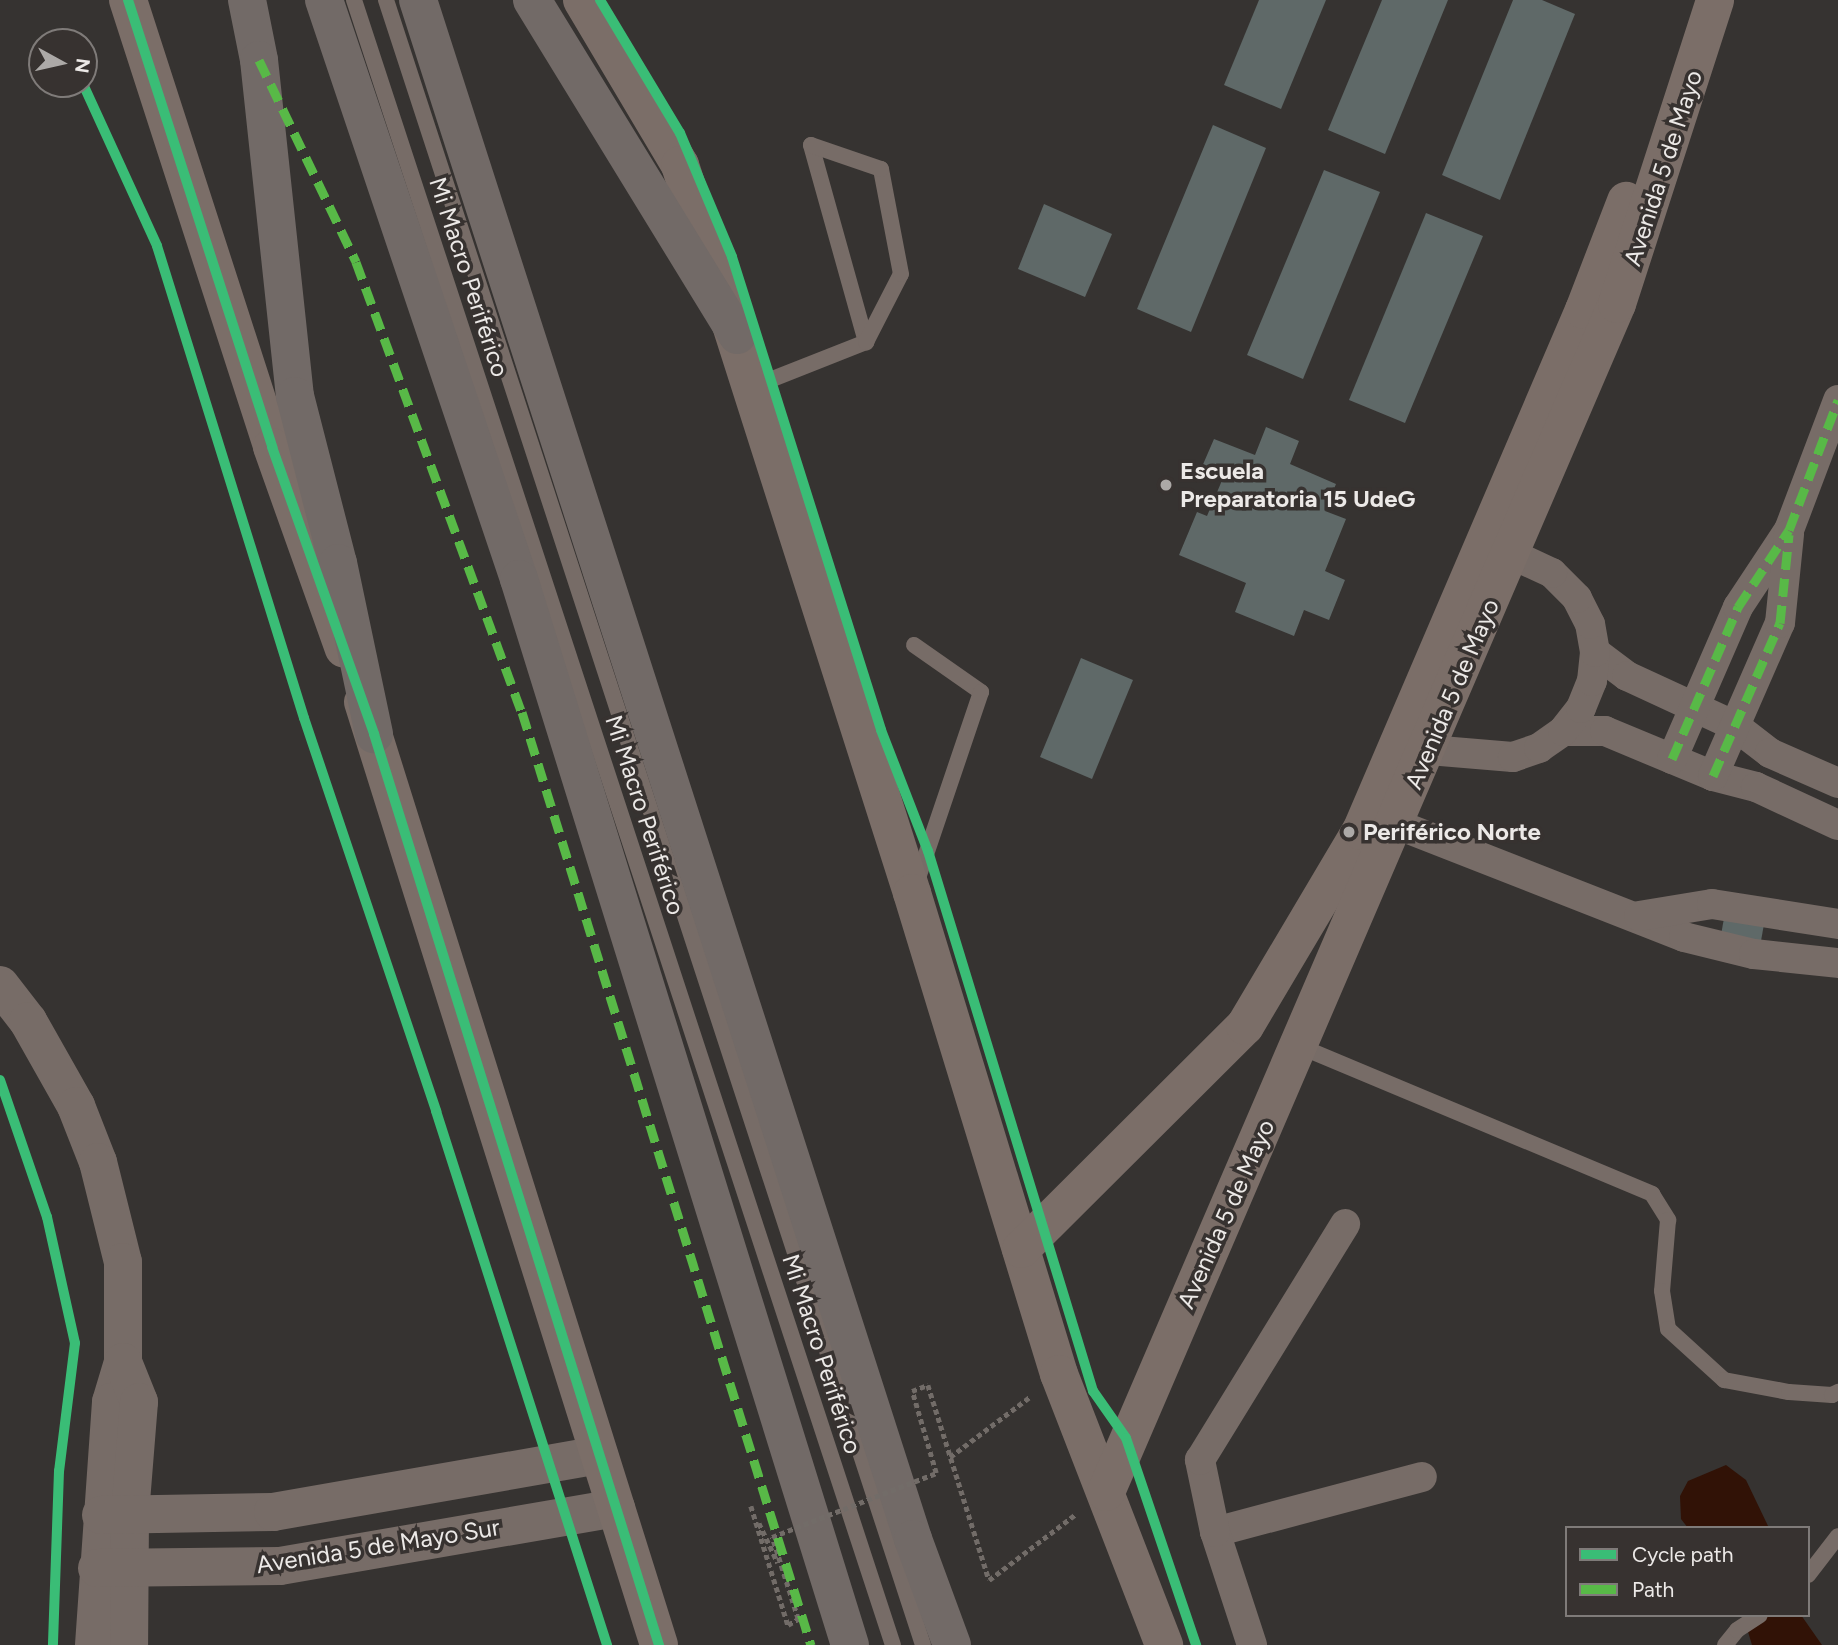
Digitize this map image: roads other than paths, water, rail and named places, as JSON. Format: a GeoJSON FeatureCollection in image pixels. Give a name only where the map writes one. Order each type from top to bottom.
{"type":"FeatureCollection","features":[{"type":"Feature","properties":{"kind":"highway"},"geometry":{"type":"LineString","coordinates":[[247,0],[259,60],[295,396],[338,563],[374,734]]}},
{"type":"Feature","properties":{"kind":"highway"},"geometry":{"type":"LineString","coordinates":[[324,0],[527,606],[850,1645]]}},
{"type":"Feature","properties":{"kind":"highway"},"geometry":{"type":"LineString","coordinates":[[418,0],[913,1539],[952,1645]]}},
{"type":"Feature","properties":{"kind":"highway"},"geometry":{"type":"LineString","coordinates":[[532,0],[737,335]]}},
{"type":"Feature","properties":{"kind":"main road"},"geometry":{"type":"LineString","coordinates":[[128,0],[272,447],[374,734],[659,1645]]}},
{"type":"Feature","properties":{"kind":"main road"},"geometry":{"type":"LineString","coordinates":[[582,0],[680,165],[737,335],[912,893],[1059,1374],[1164,1645]]}},
{"type":"Feature","properties":{"kind":"main road","name":"Avenida 5 de Mayo"},"geometry":{"type":"LineString","coordinates":[[1021,1249],[1245,1026],[1361,831],[1584,310],[1634,181],[1693,0]]}},
{"type":"Feature","properties":{"kind":"main road","name":"Avenida 5 de Mayo"},"geometry":{"type":"LineString","coordinates":[[1106,1492],[1429,750],[1618,304],[1715,0]]}},
{"type":"Feature","properties":{"kind":"street"},"geometry":{"type":"LineString","coordinates":[[1672,759],[1738,607],[1789,530],[1838,400]]}},
{"type":"Feature","properties":{"kind":"street"},"geometry":{"type":"LineString","coordinates":[[1713,776],[1780,623],[1789,530]]}},
{"type":"Feature","properties":{"kind":"street"},"geometry":{"type":"LineString","coordinates":[[1429,750],[1513,757],[1539,748],[1563,731],[1581,708],[1592,681],[1595,653],[1590,624],[1577,598],[1552,573],[1511,554]]}},
{"type":"Feature","properties":{"kind":"street"},"geometry":{"type":"LineString","coordinates":[[1595,653],[1627,676],[1735,726],[1770,753],[1838,783]]}},
{"type":"Feature","properties":{"kind":"street"},"geometry":{"type":"LineString","coordinates":[[1563,731],[1605,731],[1713,776],[1756,787],[1838,824]]}},
{"type":"Feature","properties":{"kind":"street"},"geometry":{"type":"LineString","coordinates":[[1396,824],[1639,916],[1684,937],[1754,954],[1838,963]]}},
{"type":"Feature","properties":{"kind":"street"},"geometry":{"type":"LineString","coordinates":[[1639,916],[1712,904],[1838,924]]}},
{"type":"Feature","properties":{"kind":"street"},"geometry":{"type":"LineString","coordinates":[[0,985],[28,1021],[76,1106],[98,1162],[123,1262],[123,1363],[111,1402],[116,1515],[112,1568],[94,1645]]}},
{"type":"Feature","properties":{"kind":"street"},"geometry":{"type":"LineString","coordinates":[[1252,1645],[1215,1532],[1200,1460],[1345,1224]]}},
{"type":"Feature","properties":{"kind":"street","name":"Avenida 5 de Mayo Sur"},"geometry":{"type":"LineString","coordinates":[[116,1515],[272,1512],[599,1455]]}},
{"type":"Feature","properties":{"kind":"street"},"geometry":{"type":"LineString","coordinates":[[1215,1532],[1422,1477]]}},
{"type":"Feature","properties":{"kind":"street","name":"Avenida 5 de Mayo Sur"},"geometry":{"type":"LineString","coordinates":[[112,1568],[280,1566],[616,1508]]}},
{"type":"Feature","properties":{"kind":"street"},"geometry":{"type":"LineString","coordinates":[[272,1512],[280,1566]]}},
{"type":"Feature","properties":{"kind":"street"},"geometry":{"type":"LineString","coordinates":[[112,1568],[129,1645]]}},
{"type":"Feature","properties":{"kind":"lane","name":"Mi Macro Periférico"},"geometry":{"type":"LineString","coordinates":[[354,0],[893,1645]]}},
{"type":"Feature","properties":{"kind":"lane","name":"Mi Macro Periférico"},"geometry":{"type":"LineString","coordinates":[[386,0],[923,1645]]}},
{"type":"Feature","properties":{"kind":"lane"},"geometry":{"type":"LineString","coordinates":[[752,387],[866,342],[901,274],[881,169],[811,145],[866,342]]}},
{"type":"Feature","properties":{"kind":"lane"},"geometry":{"type":"LineString","coordinates":[[912,893],[981,692],[914,645]]}},
{"type":"Feature","properties":{"kind":"lane"},"geometry":{"type":"LineString","coordinates":[[1300,1046],[1653,1194],[1668,1220],[1662,1291],[1668,1329],[1724,1380],[1836,1398]]}},
{"type":"Feature","properties":{"kind":"lane"},"geometry":{"type":"LineString","coordinates":[[1810,1573],[1838,1536]]}},
{"type":"Feature","properties":{"kind":"lane"},"geometry":{"type":"LineString","coordinates":[[1725,1645],[1737,1630],[1757,1617]]}},
{"type":"Feature","properties":{"kind":"place","name":"Escuela Preparatoria 15 UdeG"},"geometry":{"type":"Point","coordinates":[1166,485]}},
{"type":"Feature","properties":{"kind":"place","name":"Periférico Norte"},"geometry":{"type":"Point","coordinates":[1349,832]}}]}
